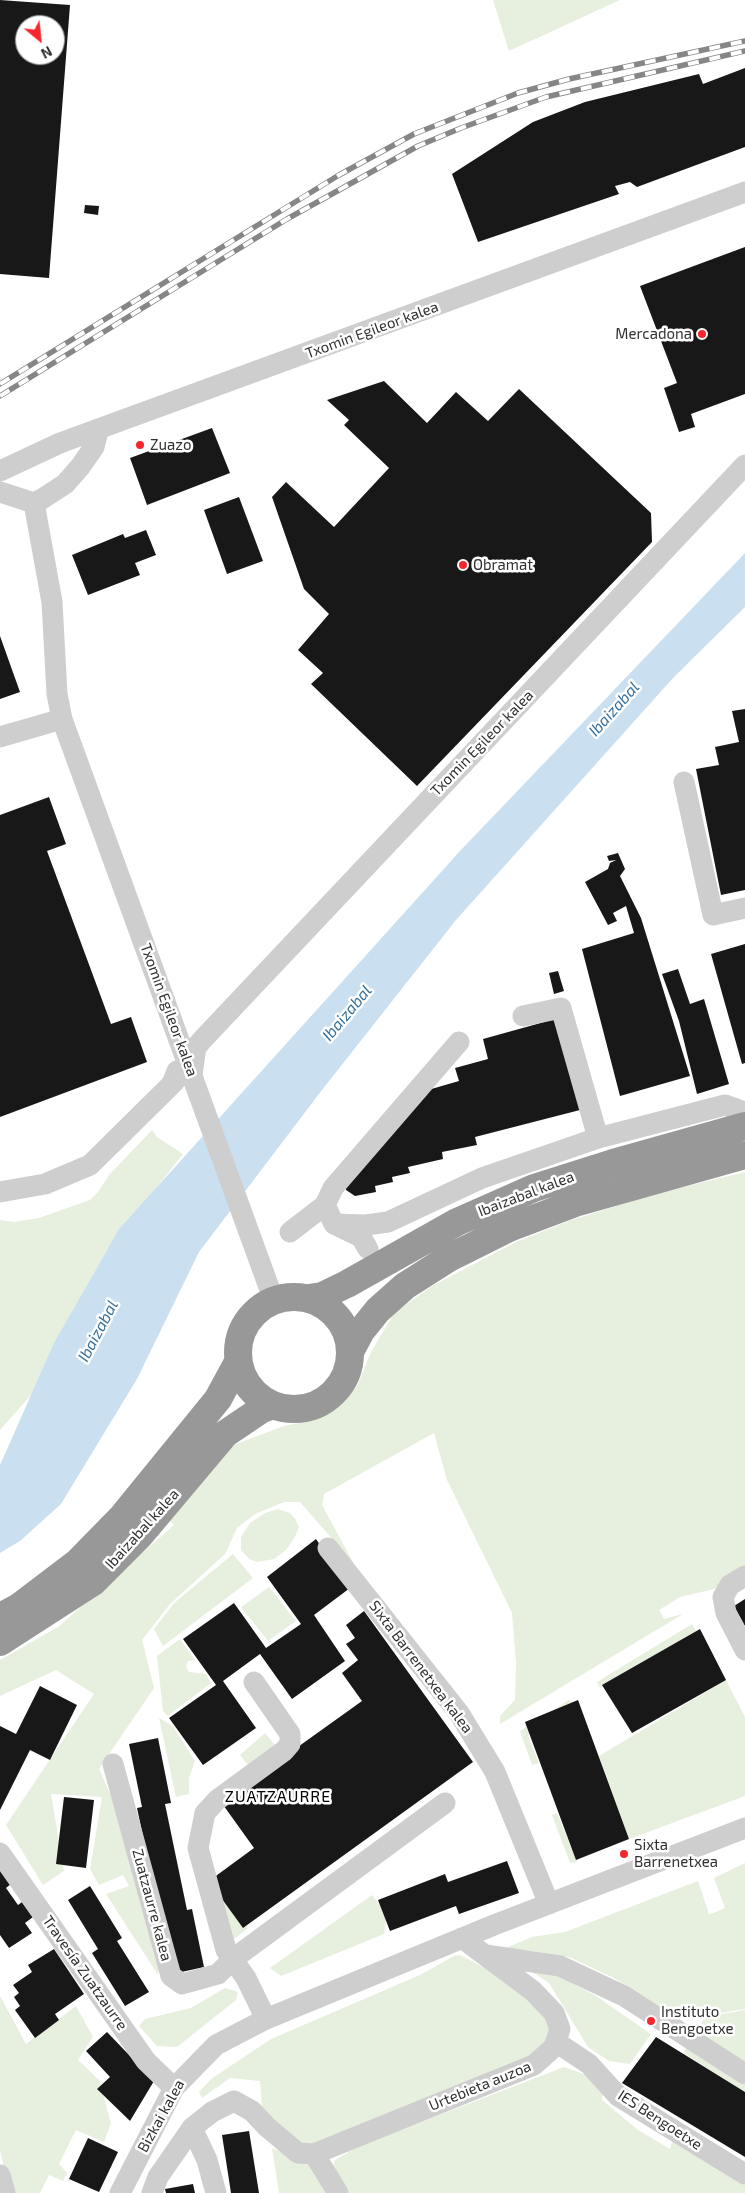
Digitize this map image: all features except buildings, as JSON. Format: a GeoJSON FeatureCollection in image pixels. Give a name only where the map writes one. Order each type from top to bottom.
{"type":"FeatureCollection","features":[{"type":"Feature","properties":{"kind":"highway","name":"Ibaizabal kalea"},"geometry":{"type":"LineString","coordinates":[[316,1297],[348,1284],[457,1222],[534,1188],[604,1165],[745,1126]]}},
{"type":"Feature","properties":{"kind":"highway","name":"Ibaizabal kalea"},"geometry":{"type":"LineString","coordinates":[[351,1350],[361,1331],[378,1310],[405,1286],[449,1258],[509,1228],[578,1202],[745,1155]]}},
{"type":"Feature","properties":{"kind":"highway"},"geometry":{"type":"LineString","coordinates":[[291,1297],[316,1297],[339,1318],[347,1333],[351,1350],[349,1368],[341,1385],[329,1398],[312,1407],[292,1410],[273,1406],[257,1396],[245,1380],[238,1362],[239,1342],[246,1324],[258,1309],[274,1301],[291,1297]]}},
{"type":"Feature","properties":{"kind":"highway","name":"Ibaizabal kalea"},"geometry":{"type":"LineString","coordinates":[[0,1617],[19,1607],[77,1563],[122,1517],[218,1399],[238,1362]]}},
{"type":"Feature","properties":{"kind":"highway","name":"Ibaizabal kalea"},"geometry":{"type":"LineString","coordinates":[[0,1642],[93,1582],[140,1535],[225,1434],[262,1409],[273,1406]]}},
{"type":"Feature","properties":{"kind":"street","name":"Txomin Egileor kalea"},"geometry":{"type":"LineString","coordinates":[[0,471],[60,444],[745,192]]}},
{"type":"Feature","properties":{"kind":"street"},"geometry":{"type":"LineString","coordinates":[[0,492],[34,503],[64,484],[94,447],[98,431]]}},
{"type":"Feature","properties":{"kind":"street","name":"Txomin Egileor kalea"},"geometry":{"type":"LineString","coordinates":[[219,1022],[745,465]]}},
{"type":"Feature","properties":{"kind":"street","name":"Txomin Egileor kalea"},"geometry":{"type":"LineString","coordinates":[[34,503],[52,602],[57,694],[62,719],[274,1301]]}},
{"type":"Feature","properties":{"kind":"street"},"geometry":{"type":"LineString","coordinates":[[0,737],[62,719]]}},
{"type":"Feature","properties":{"kind":"street"},"geometry":{"type":"LineString","coordinates":[[684,782],[713,916],[745,908]]}},
{"type":"Feature","properties":{"kind":"street"},"geometry":{"type":"LineString","coordinates":[[523,1016],[561,1008],[598,1138]]}},
{"type":"Feature","properties":{"kind":"street"},"geometry":{"type":"LineString","coordinates":[[179,1041],[198,1035],[219,1022]]}},
{"type":"Feature","properties":{"kind":"street"},"geometry":{"type":"LineString","coordinates":[[172,1084],[186,1073],[192,1075],[196,1048],[219,1022]]}},
{"type":"Feature","properties":{"kind":"street","name":"Txomin Egileor kalea"},"geometry":{"type":"LineString","coordinates":[[0,1192],[45,1184],[71,1175],[90,1165],[172,1084],[177,1069],[179,1041]]}},
{"type":"Feature","properties":{"kind":"street"},"geometry":{"type":"LineString","coordinates":[[329,1214],[333,1188],[459,1042]]}},
{"type":"Feature","properties":{"kind":"street"},"geometry":{"type":"LineString","coordinates":[[290,1232],[329,1214],[366,1225],[388,1222],[482,1178],[598,1138],[725,1105],[745,1112]]}},
{"type":"Feature","properties":{"kind":"street"},"geometry":{"type":"LineString","coordinates":[[329,1214],[361,1237],[368,1248],[368,1254],[348,1284]]}},
{"type":"Feature","properties":{"kind":"street"},"geometry":{"type":"LineString","coordinates":[[368,1248],[388,1222]]}},
{"type":"Feature","properties":{"kind":"street","name":"Sixta Barrenetxea kalea"},"geometry":{"type":"LineString","coordinates":[[328,1548],[467,1726],[495,1772],[549,1904]]}},
{"type":"Feature","properties":{"kind":"street"},"geometry":{"type":"LineString","coordinates":[[745,1576],[730,1585],[723,1597],[726,1613],[745,1650]]}},
{"type":"Feature","properties":{"kind":"street"},"geometry":{"type":"LineString","coordinates":[[254,1682],[290,1734],[290,1744],[284,1751],[217,1800],[205,1813],[198,1848],[226,1950],[246,1978],[263,2013],[276,2010],[341,1983],[353,1983],[462,1938],[745,1828]]}},
{"type":"Feature","properties":{"kind":"street","name":"Zuatzaurre kalea"},"geometry":{"type":"LineString","coordinates":[[114,1764],[171,1976],[182,1984],[218,1974],[233,1959],[445,1803]]}},
{"type":"Feature","properties":{"kind":"street","name":"Travesía Zuatzaurre"},"geometry":{"type":"LineString","coordinates":[[0,1853],[146,2061],[174,2088]]}},
{"type":"Feature","properties":{"kind":"street"},"geometry":{"type":"LineString","coordinates":[[462,1938],[533,1991],[554,2014],[560,2029],[556,2042]]}},
{"type":"Feature","properties":{"kind":"street"},"geometry":{"type":"LineString","coordinates":[[484,1955],[560,1966],[624,1996],[745,2074]]}},
{"type":"Feature","properties":{"kind":"street","name":"Bizkai kalea"},"geometry":{"type":"LineString","coordinates":[[120,2193],[174,2088],[216,2045],[263,2013]]}},
{"type":"Feature","properties":{"kind":"street","name":"IES Bengoetxe"},"geometry":{"type":"LineString","coordinates":[[556,2042],[745,2174]]}},
{"type":"Feature","properties":{"kind":"street","name":"Urtebieta auzoa"},"geometry":{"type":"LineString","coordinates":[[314,2154],[534,2065],[554,2047],[556,2042]]}},
{"type":"Feature","properties":{"kind":"street"},"geometry":{"type":"LineString","coordinates":[[152,2193],[158,2177],[192,2128],[212,2112],[234,2101],[252,2111],[266,2127],[298,2153],[314,2154],[338,2193]]}},
{"type":"Feature","properties":{"kind":"street"},"geometry":{"type":"LineString","coordinates":[[192,2128],[207,2160],[216,2193]]}},
{"type":"Feature","properties":{"kind":"street"},"geometry":{"type":"LineString","coordinates":[[0,2175],[5,2193]]}},
{"type":"Feature","properties":{"kind":"green space"},"geometry":{"type":"Polygon","coordinates":[[[493,0],[620,0],[509,51],[493,0]]]}},
{"type":"Feature","properties":{"kind":"green space"},"geometry":{"type":"Polygon","coordinates":[[[152,1130],[157,1137],[183,1154],[107,1250],[72,1312],[32,1394],[0,1430],[0,1220],[14,1222],[39,1218],[90,1200],[98,1192],[109,1175],[152,1130]]]}},
{"type":"Feature","properties":{"kind":"green space"},"geometry":{"type":"Polygon","coordinates":[[[745,1172],[745,1570],[714,1589],[680,1597],[659,1610],[664,1619],[683,1614],[500,1724],[500,1716],[515,1700],[516,1663],[512,1613],[447,1480],[434,1433],[324,1494],[322,1505],[354,1564],[300,1502],[284,1502],[255,1514],[237,1528],[225,1554],[170,1604],[142,1640],[154,1688],[99,1769],[125,1827],[161,1954],[158,1975],[106,1894],[129,1886],[123,1875],[99,1885],[90,1869],[102,1797],[51,1794],[64,1871],[43,1885],[6,1825],[94,1694],[56,1670],[0,1696],[0,1660],[58,1627],[174,1525],[168,1519],[228,1447],[284,1426],[309,1421],[336,1409],[357,1386],[371,1352],[394,1313],[432,1286],[516,1242],[572,1220],[655,1194],[745,1172]]]}},
{"type":"Feature","properties":{"kind":"green space"},"geometry":{"type":"Polygon","coordinates":[[[278,1509],[290,1513],[295,1519],[299,1527],[295,1537],[286,1550],[274,1559],[257,1562],[249,1559],[241,1550],[241,1537],[250,1523],[265,1513],[278,1509]]]}},
{"type":"Feature","properties":{"kind":"green space"},"geometry":{"type":"Polygon","coordinates":[[[233,1554],[253,1578],[163,1646],[154,1629],[174,1603],[233,1554]]]}},
{"type":"Feature","properties":{"kind":"green space"},"geometry":{"type":"Polygon","coordinates":[[[269,1587],[296,1621],[268,1641],[241,1607],[269,1587]]]}},
{"type":"Feature","properties":{"kind":"green space"},"geometry":{"type":"Polygon","coordinates":[[[692,1624],[696,1631],[600,1688],[597,1682],[692,1624]]]}},
{"type":"Feature","properties":{"kind":"green space"},"geometry":{"type":"Polygon","coordinates":[[[180,1639],[195,1660],[188,1661],[186,1667],[189,1672],[206,1674],[211,1683],[168,1716],[163,1711],[157,1656],[180,1639]]]}},
{"type":"Feature","properties":{"kind":"green space"},"geometry":{"type":"Polygon","coordinates":[[[726,1680],[745,1717],[745,1796],[629,1839],[599,1756],[726,1680]]]}},
{"type":"Feature","properties":{"kind":"green space"},"geometry":{"type":"Polygon","coordinates":[[[569,1700],[572,1702],[528,1736],[539,1763],[532,1765],[520,1731],[569,1700]]]}},
{"type":"Feature","properties":{"kind":"green space"},"geometry":{"type":"Polygon","coordinates":[[[159,1718],[173,1726],[195,1761],[189,1778],[189,1794],[176,1797],[159,1718]]]}},
{"type":"Feature","properties":{"kind":"green space"},"geometry":{"type":"Polygon","coordinates":[[[265,1733],[275,1745],[248,1765],[240,1755],[265,1733]]]}},
{"type":"Feature","properties":{"kind":"green space"},"geometry":{"type":"Polygon","coordinates":[[[557,1813],[577,1862],[570,1863],[552,1815],[557,1813]]]}},
{"type":"Feature","properties":{"kind":"green space"},"geometry":{"type":"Polygon","coordinates":[[[745,1863],[745,2009],[702,2016],[677,2013],[660,2007],[614,1978],[569,1957],[526,1950],[508,1952],[508,1947],[532,1937],[565,1932],[698,1881],[709,1914],[716,1912],[725,1908],[714,1878],[745,1863]]]}},
{"type":"Feature","properties":{"kind":"green space"},"geometry":{"type":"Polygon","coordinates":[[[221,1891],[248,1928],[232,1941],[221,1891]]]}},
{"type":"Feature","properties":{"kind":"green space"},"geometry":{"type":"Polygon","coordinates":[[[372,1895],[387,1913],[384,1934],[281,1976],[270,1968],[372,1895]]]}},
{"type":"Feature","properties":{"kind":"green space"},"geometry":{"type":"Polygon","coordinates":[[[460,1955],[522,1987],[552,2018],[544,2047],[535,2058],[309,2147],[293,2139],[263,2116],[260,2081],[230,2078],[202,2098],[199,2092],[211,2079],[271,2039],[420,1975],[454,1956],[460,1955]]]}},
{"type":"Feature","properties":{"kind":"green space"},"geometry":{"type":"Polygon","coordinates":[[[523,1966],[555,1974],[596,1996],[651,2034],[630,2064],[609,2061],[588,2047],[549,1983],[523,1966]]]}},
{"type":"Feature","properties":{"kind":"green space"},"geometry":{"type":"Polygon","coordinates":[[[225,1988],[238,1992],[236,2000],[177,2047],[157,2046],[139,2026],[145,2019],[191,2008],[225,1988]]]}},
{"type":"Feature","properties":{"kind":"green space"},"geometry":{"type":"Polygon","coordinates":[[[0,1996],[26,2044],[76,2006],[93,2037],[78,2060],[99,2080],[111,2123],[104,2142],[76,2130],[59,2164],[67,2173],[63,2181],[49,2175],[40,2193],[10,2193],[0,2150],[0,1996]]]}},
{"type":"Feature","properties":{"kind":"green space"},"geometry":{"type":"Polygon","coordinates":[[[745,2010],[745,2092],[683,2053],[705,2017],[745,2010]]]}},
{"type":"Feature","properties":{"kind":"green space"},"geometry":{"type":"Polygon","coordinates":[[[564,2067],[589,2076],[603,2094],[602,2100],[638,2130],[670,2149],[674,2136],[745,2179],[745,2193],[279,2193],[272,2148],[331,2172],[335,2160],[359,2146],[564,2067]]]}},
{"type":"Feature","properties":{"kind":"water","name":"Ibaizabal"},"geometry":{"type":"Polygon","coordinates":[[[745,553],[745,607],[673,678],[456,920],[322,1090],[199,1252],[137,1379],[61,1504],[20,1541],[0,1553],[0,1465],[54,1343],[119,1229],[460,851],[745,553]]]}},
{"type":"Feature","properties":{"kind":"railway"},"geometry":{"type":"LineString","coordinates":[[0,384],[339,175],[414,134],[518,93],[569,79],[745,41]]}},
{"type":"Feature","properties":{"kind":"railway"},"geometry":{"type":"LineString","coordinates":[[0,396],[287,219],[418,146],[546,97],[745,51]]}},
{"type":"Feature","properties":{"kind":"place","name":"Mercadona"},"geometry":{"type":"Point","coordinates":[702,334]}},
{"type":"Feature","properties":{"kind":"place","name":"Zuazo"},"geometry":{"type":"Point","coordinates":[140,445]}},
{"type":"Feature","properties":{"kind":"place","name":"Obramat"},"geometry":{"type":"Point","coordinates":[463,565]}},
{"type":"Feature","properties":{"kind":"place","name":"Sixta Barrenetxea"},"geometry":{"type":"Point","coordinates":[624,1854]}},
{"type":"Feature","properties":{"kind":"place","name":"Instituto Bengoetxe"},"geometry":{"type":"Point","coordinates":[651,2021]}},
{"type":"Feature","properties":{"kind":"district","name":"ZUATZAURRE"},"geometry":{"type":"Point","coordinates":[278,1797]}}]}
